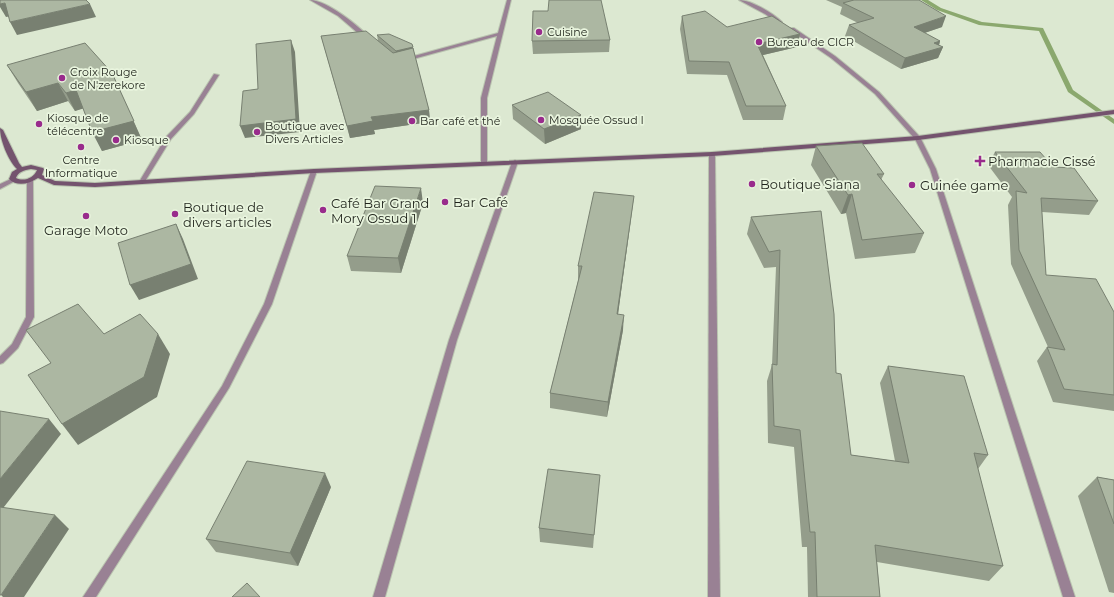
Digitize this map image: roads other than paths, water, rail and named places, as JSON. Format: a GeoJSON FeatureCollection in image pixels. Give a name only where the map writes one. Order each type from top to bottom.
{"type":"FeatureCollection","features":[{"type":"Feature","properties":{"kind":"street"},"geometry":{"type":"LineString","coordinates":[[312,0],[340,15],[373,44]]}},
{"type":"Feature","properties":{"kind":"street"},"geometry":{"type":"LineString","coordinates":[[484,163],[484,98],[509,0]]}},
{"type":"Feature","properties":{"kind":"street"},"geometry":{"type":"LineString","coordinates":[[741,0],[767,13],[833,57],[877,93],[918,138],[932,169],[1069,597]]}},
{"type":"Feature","properties":{"kind":"street"},"geometry":{"type":"LineString","coordinates":[[403,60],[500,34]]}},
{"type":"Feature","properties":{"kind":"street"},"geometry":{"type":"LineString","coordinates":[[142,182],[168,138],[192,113],[216,76]]}},
{"type":"Feature","properties":{"kind":"street"},"geometry":{"type":"LineString","coordinates":[[38,176],[54,183],[95,185],[314,171],[712,154],[918,138],[1114,112]]}},
{"type":"Feature","properties":{"kind":"street"},"geometry":{"type":"LineString","coordinates":[[0,130],[16,164],[21,169]]}},
{"type":"Feature","properties":{"kind":"street"},"geometry":{"type":"LineString","coordinates":[[712,154],[714,597]]}},
{"type":"Feature","properties":{"kind":"street"},"geometry":{"type":"LineString","coordinates":[[379,597],[452,340],[515,162]]}},
{"type":"Feature","properties":{"kind":"street"},"geometry":{"type":"LineString","coordinates":[[0,187],[13,180],[20,182],[30,180],[38,176],[41,171],[38,167],[21,169],[12,176],[13,180]]}},
{"type":"Feature","properties":{"kind":"street"},"geometry":{"type":"LineString","coordinates":[[89,597],[225,388],[268,304],[314,171]]}},
{"type":"Feature","properties":{"kind":"street"},"geometry":{"type":"LineString","coordinates":[[0,361],[15,346],[30,317],[30,180]]}},
{"type":"Feature","properties":{"kind":"waterway"},"geometry":{"type":"LineString","coordinates":[[924,0],[939,9],[981,24],[1041,29],[1070,91],[1114,122]]}},
{"type":"Feature","properties":{"kind":"place","name":"Cuisine"},"geometry":{"type":"Point","coordinates":[539,32]}},
{"type":"Feature","properties":{"kind":"place","name":"Bureau de CICR"},"geometry":{"type":"Point","coordinates":[759,42]}},
{"type":"Feature","properties":{"kind":"place","name":"Croix Rouge de N'zerekore"},"geometry":{"type":"Point","coordinates":[62,78]}},
{"type":"Feature","properties":{"kind":"place","name":"Mosquée Ossud I"},"geometry":{"type":"Point","coordinates":[541,120]}},
{"type":"Feature","properties":{"kind":"place","name":"Bar café et thé"},"geometry":{"type":"Point","coordinates":[412,121]}},
{"type":"Feature","properties":{"kind":"place","name":"Kiosque de télécentre"},"geometry":{"type":"Point","coordinates":[39,124]}},
{"type":"Feature","properties":{"kind":"place","name":"Boutique avec Divers Articles"},"geometry":{"type":"Point","coordinates":[257,132]}},
{"type":"Feature","properties":{"kind":"place","name":"Kiosque"},"geometry":{"type":"Point","coordinates":[116,140]}},
{"type":"Feature","properties":{"kind":"place","name":"Centre Informatique"},"geometry":{"type":"Point","coordinates":[81,147]}},
{"type":"Feature","properties":{"kind":"place","name":"Pharmacie Cissé"},"geometry":{"type":"Point","coordinates":[980,161]}},
{"type":"Feature","properties":{"kind":"place","name":"Boutique Siana"},"geometry":{"type":"Point","coordinates":[752,184]}},
{"type":"Feature","properties":{"kind":"place","name":"Guinée game"},"geometry":{"type":"Point","coordinates":[912,185]}},
{"type":"Feature","properties":{"kind":"place","name":"Bar Café"},"geometry":{"type":"Point","coordinates":[445,202]}},
{"type":"Feature","properties":{"kind":"place","name":"Café Bar Grand Mory Ossud 1"},"geometry":{"type":"Point","coordinates":[323,210]}},
{"type":"Feature","properties":{"kind":"place","name":"Boutique de divers articles"},"geometry":{"type":"Point","coordinates":[175,214]}},
{"type":"Feature","properties":{"kind":"place","name":"Garage Moto"},"geometry":{"type":"Point","coordinates":[86,216]}}]}
